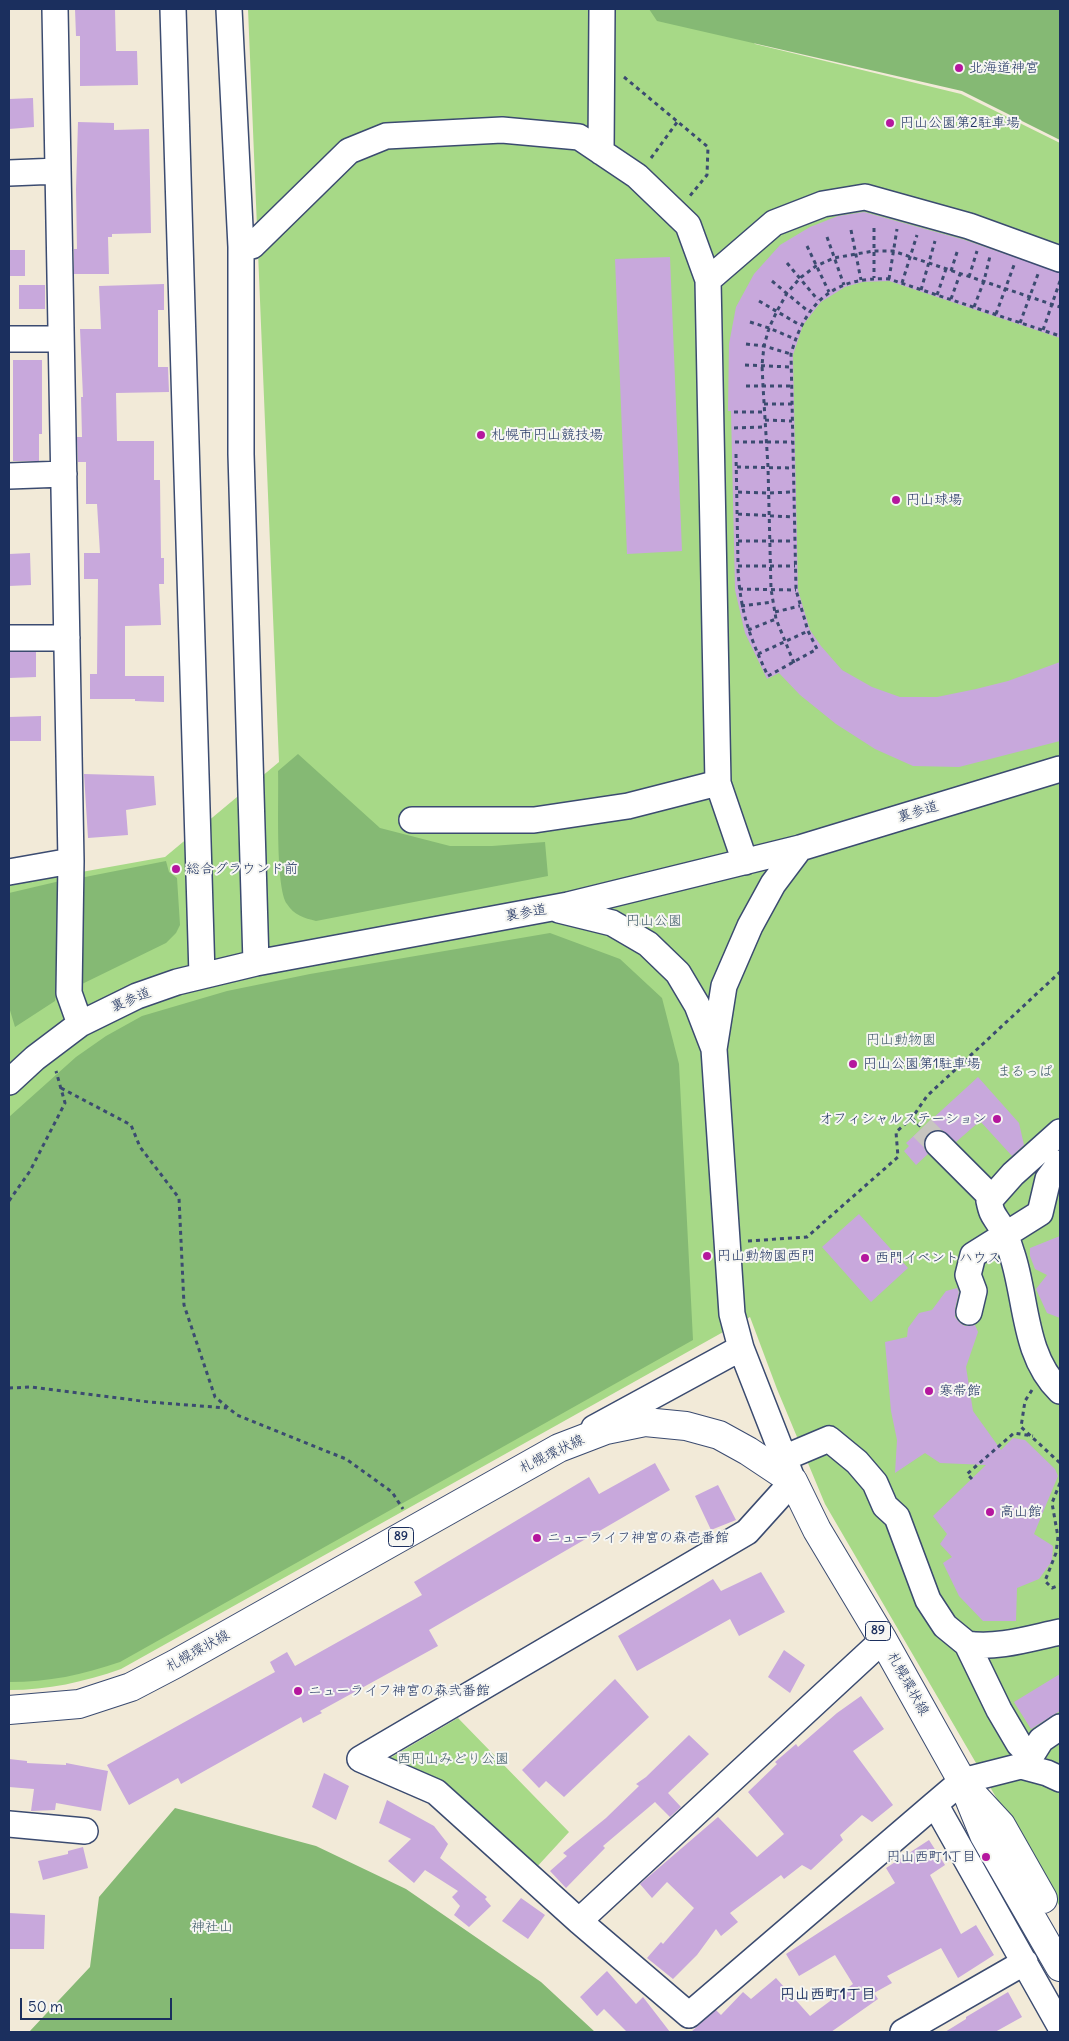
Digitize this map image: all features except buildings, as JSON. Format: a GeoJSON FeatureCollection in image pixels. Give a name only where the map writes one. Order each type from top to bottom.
{"type":"FeatureCollection","features":[{"type":"Feature","properties":{"kind":"main road","name":"札幌環状線"},"geometry":{"type":"LineString","coordinates":[[9,1710],[79,1704],[131,1687],[176,1664],[559,1448],[606,1430],[644,1422],[686,1426],[719,1435],[748,1451],[789,1469],[817,1530],[883,1640],[962,1781],[984,1835],[1060,1967]]}},
{"type":"Feature","properties":{"kind":"main road","name":"札幌環状線"},"geometry":{"type":"LineString","coordinates":[[962,1781],[1001,1825],[1060,1929]]}},
{"type":"Feature","properties":{"kind":"street"},"geometry":{"type":"LineString","coordinates":[[55,9],[71,861],[69,993],[80,1024]]}},
{"type":"Feature","properties":{"kind":"street"},"geometry":{"type":"LineString","coordinates":[[173,9],[202,975]]}},
{"type":"Feature","properties":{"kind":"street"},"geometry":{"type":"LineString","coordinates":[[229,9],[241,247],[241,454],[256,963]]}},
{"type":"Feature","properties":{"kind":"street"},"geometry":{"type":"LineString","coordinates":[[601,152],[602,9]]}},
{"type":"Feature","properties":{"kind":"street"},"geometry":{"type":"LineString","coordinates":[[241,247],[252,246],[349,151],[386,136],[502,130],[580,137],[637,176],[688,225],[708,280],[718,783],[745,862]]}},
{"type":"Feature","properties":{"kind":"street"},"geometry":{"type":"LineString","coordinates":[[9,174],[58,171]]}},
{"type":"Feature","properties":{"kind":"street"},"geometry":{"type":"LineString","coordinates":[[708,280],[774,223],[823,204],[864,197],[969,226],[1051,262]]}},
{"type":"Feature","properties":{"kind":"street"},"geometry":{"type":"LineString","coordinates":[[9,339],[61,338]]}},
{"type":"Feature","properties":{"kind":"street"},"geometry":{"type":"LineString","coordinates":[[9,476],[64,474]]}},
{"type":"Feature","properties":{"kind":"street"},"geometry":{"type":"LineString","coordinates":[[9,638],[67,638]]}},
{"type":"Feature","properties":{"kind":"street","name":"裏参道"},"geometry":{"type":"LineString","coordinates":[[9,1082],[80,1024],[137,996],[202,975],[256,963],[554,908],[800,848],[1060,769]]}},
{"type":"Feature","properties":{"kind":"street"},"geometry":{"type":"LineString","coordinates":[[412,820],[534,820],[628,806],[718,783]]}},
{"type":"Feature","properties":{"kind":"street"},"geometry":{"type":"LineString","coordinates":[[789,1469],[741,1348],[732,1314],[714,1048],[724,986],[750,926],[773,884],[800,848]]}},
{"type":"Feature","properties":{"kind":"street"},"geometry":{"type":"LineString","coordinates":[[9,872],[71,861]]}},
{"type":"Feature","properties":{"kind":"street"},"geometry":{"type":"LineString","coordinates":[[554,908],[612,922],[648,944],[678,973],[697,1005],[714,1048]]}},
{"type":"Feature","properties":{"kind":"street"},"geometry":{"type":"LineString","coordinates":[[1054,1382],[1034,1351],[1026,1321],[1020,1282],[1005,1236],[1000,1224],[992,1215],[989,1201],[1013,1174],[1060,1132]]}},
{"type":"Feature","properties":{"kind":"street"},"geometry":{"type":"LineString","coordinates":[[930,1136],[992,1198]]}},
{"type":"Feature","properties":{"kind":"street"},"geometry":{"type":"LineString","coordinates":[[970,1312],[974,1291],[968,1275],[973,1255],[1040,1213],[1048,1179],[1060,1162]]}},
{"type":"Feature","properties":{"kind":"street"},"geometry":{"type":"LineString","coordinates":[[559,1448],[741,1348]]}},
{"type":"Feature","properties":{"kind":"street"},"geometry":{"type":"LineString","coordinates":[[1060,1727],[1041,1740],[1026,1761],[962,1781],[689,2015],[579,1921],[436,1792],[360,1759],[747,1532],[789,1469],[829,1439],[857,1462],[875,1484],[885,1506],[897,1517],[928,1600],[946,1626],[967,1644],[1026,1761],[1060,1779]]}},
{"type":"Feature","properties":{"kind":"street"},"geometry":{"type":"LineString","coordinates":[[967,1644],[979,1646],[1060,1632]]}},
{"type":"Feature","properties":{"kind":"street"},"geometry":{"type":"LineString","coordinates":[[579,1921],[883,1640]]}},
{"type":"Feature","properties":{"kind":"street"},"geometry":{"type":"LineString","coordinates":[[935,1804],[1060,2026]]}},
{"type":"Feature","properties":{"kind":"street"},"geometry":{"type":"LineString","coordinates":[[9,1824],[85,1831]]}},
{"type":"Feature","properties":{"kind":"street"},"geometry":{"type":"LineString","coordinates":[[903,2032],[1024,1962]]}},
{"type":"Feature","properties":{"kind":"path"},"geometry":{"type":"LineString","coordinates":[[602,58],[708,147],[707,175],[676,214]]}},
{"type":"Feature","properties":{"kind":"path"},"geometry":{"type":"LineString","coordinates":[[637,176],[678,121]]}},
{"type":"Feature","properties":{"kind":"path"},"geometry":{"type":"LineString","coordinates":[[874,228],[874,278]]}},
{"type":"Feature","properties":{"kind":"path"},"geometry":{"type":"LineString","coordinates":[[889,279],[897,229]]}},
{"type":"Feature","properties":{"kind":"path"},"geometry":{"type":"LineString","coordinates":[[851,230],[861,280]]}},
{"type":"Feature","properties":{"kind":"path"},"geometry":{"type":"LineString","coordinates":[[902,283],[917,235]]}},
{"type":"Feature","properties":{"kind":"path"},"geometry":{"type":"LineString","coordinates":[[827,237],[844,285]]}},
{"type":"Feature","properties":{"kind":"path"},"geometry":{"type":"LineString","coordinates":[[921,290],[930,264],[935,241]]}},
{"type":"Feature","properties":{"kind":"path"},"geometry":{"type":"LineString","coordinates":[[969,277],[978,245]]}},
{"type":"Feature","properties":{"kind":"path"},"geometry":{"type":"LineString","coordinates":[[807,246],[830,292]]}},
{"type":"Feature","properties":{"kind":"path"},"geometry":{"type":"LineString","coordinates":[[951,271],[958,249]]}},
{"type":"Feature","properties":{"kind":"path"},"geometry":{"type":"LineString","coordinates":[[974,307],[984,281],[992,249]]}},
{"type":"Feature","properties":{"kind":"path"},"geometry":{"type":"LineString","coordinates":[[794,663],[776,620],[772,602],[768,467],[762,365],[764,346],[769,328],[787,293],[800,278],[816,266],[834,258],[855,253],[893,251],[1060,307]]}},
{"type":"Feature","properties":{"kind":"path"},"geometry":{"type":"LineString","coordinates":[[996,314],[1016,257]]}},
{"type":"Feature","properties":{"kind":"path"},"geometry":{"type":"LineString","coordinates":[[1020,323],[1030,297],[1051,262]]}},
{"type":"Feature","properties":{"kind":"path"},"geometry":{"type":"LineString","coordinates":[[787,263],[818,300]]}},
{"type":"Feature","properties":{"kind":"path"},"geometry":{"type":"LineString","coordinates":[[937,295],[946,269]]}},
{"type":"Feature","properties":{"kind":"path"},"geometry":{"type":"LineString","coordinates":[[951,299],[960,274]]}},
{"type":"Feature","properties":{"kind":"path"},"geometry":{"type":"LineString","coordinates":[[764,412],[734,412],[734,428],[738,492],[739,589],[748,630],[768,676],[817,649],[808,631],[796,590],[792,492],[791,354],[800,325],[818,300],[844,285],[874,278],[889,279],[1060,336]]}},
{"type":"Feature","properties":{"kind":"path"},"geometry":{"type":"LineString","coordinates":[[1043,330],[1060,280]]}},
{"type":"Feature","properties":{"kind":"path"},"geometry":{"type":"LineString","coordinates":[[772,281],[809,312]]}},
{"type":"Feature","properties":{"kind":"path"},"geometry":{"type":"LineString","coordinates":[[760,302],[800,325]]}},
{"type":"Feature","properties":{"kind":"path"},"geometry":{"type":"LineString","coordinates":[[750,322],[795,339]]}},
{"type":"Feature","properties":{"kind":"path"},"geometry":{"type":"LineString","coordinates":[[746,344],[764,346],[791,354]]}},
{"type":"Feature","properties":{"kind":"path"},"geometry":{"type":"LineString","coordinates":[[745,365],[791,367]]}},
{"type":"Feature","properties":{"kind":"path"},"geometry":{"type":"LineString","coordinates":[[746,386],[791,386]]}},
{"type":"Feature","properties":{"kind":"path"},"geometry":{"type":"LineString","coordinates":[[764,404],[792,404]]}},
{"type":"Feature","properties":{"kind":"path"},"geometry":{"type":"LineString","coordinates":[[765,420],[792,421]]}},
{"type":"Feature","properties":{"kind":"path"},"geometry":{"type":"LineString","coordinates":[[734,428],[765,427]]}},
{"type":"Feature","properties":{"kind":"path"},"geometry":{"type":"LineString","coordinates":[[735,442],[792,442]]}},
{"type":"Feature","properties":{"kind":"path"},"geometry":{"type":"LineString","coordinates":[[737,467],[792,468]]}},
{"type":"Feature","properties":{"kind":"path"},"geometry":{"type":"LineString","coordinates":[[738,492],[768,494],[792,492]]}},
{"type":"Feature","properties":{"kind":"path"},"geometry":{"type":"LineString","coordinates":[[738,514],[793,517]]}},
{"type":"Feature","properties":{"kind":"path"},"geometry":{"type":"LineString","coordinates":[[738,541],[794,541]]}},
{"type":"Feature","properties":{"kind":"path"},"geometry":{"type":"LineString","coordinates":[[738,566],[795,566]]}},
{"type":"Feature","properties":{"kind":"path"},"geometry":{"type":"LineString","coordinates":[[739,589],[796,590]]}},
{"type":"Feature","properties":{"kind":"path"},"geometry":{"type":"LineString","coordinates":[[742,606],[772,602]]}},
{"type":"Feature","properties":{"kind":"path"},"geometry":{"type":"LineString","coordinates":[[775,612],[800,606]]}},
{"type":"Feature","properties":{"kind":"path"},"geometry":{"type":"LineString","coordinates":[[748,630],[776,620]]}},
{"type":"Feature","properties":{"kind":"path"},"geometry":{"type":"LineString","coordinates":[[758,654],[808,631]]}},
{"type":"Feature","properties":{"kind":"path"},"geometry":{"type":"LineString","coordinates":[[727,1242],[806,1237],[898,1157],[896,1132],[912,1118],[927,1096],[1060,972]]}},
{"type":"Feature","properties":{"kind":"path"},"geometry":{"type":"LineString","coordinates":[[9,1201],[30,1171],[65,1103],[49,1048]]}},
{"type":"Feature","properties":{"kind":"path"},"geometry":{"type":"LineString","coordinates":[[61,1088],[131,1125],[140,1147],[179,1198],[184,1304],[215,1397],[237,1415],[346,1459],[392,1492],[415,1529]]}},
{"type":"Feature","properties":{"kind":"path"},"geometry":{"type":"LineString","coordinates":[[912,1118],[930,1136]]}},
{"type":"Feature","properties":{"kind":"path"},"geometry":{"type":"LineString","coordinates":[[1054,1382],[1034,1386],[1025,1401],[1021,1426],[1060,1462]]}},
{"type":"Feature","properties":{"kind":"path"},"geometry":{"type":"LineString","coordinates":[[9,1388],[31,1387],[150,1402],[228,1408]]}},
{"type":"Feature","properties":{"kind":"path"},"geometry":{"type":"LineString","coordinates":[[972,1479],[967,1474],[1014,1433],[1034,1436]]}},
{"type":"Feature","properties":{"kind":"path"},"geometry":{"type":"LineString","coordinates":[[1060,1483],[1052,1503],[1058,1537],[1056,1552],[1045,1581],[1052,1588],[1060,1584]]}},
{"type":"Feature","properties":{"kind":"green space","name":"円山公園"},"geometry":{"type":"Polygon","coordinates":[[[248,9],[723,9],[755,44],[961,94],[1060,143],[1060,1907],[825,1504],[777,1389],[750,1317],[121,1669],[66,1684],[38,1689],[9,1690],[9,885],[165,857],[279,762],[248,9]]]}},
{"type":"Feature","properties":{"kind":"green space","name":"北海道神宮"},"geometry":{"type":"Polygon","coordinates":[[[649,9],[1060,9],[1060,140],[962,91],[657,21],[649,9]]]}},
{"type":"Feature","properties":{"kind":"green space"},"geometry":{"type":"Polygon","coordinates":[[[298,754],[380,828],[450,846],[492,846],[545,842],[548,876],[316,921],[300,916],[290,908],[283,894],[279,861],[278,820],[278,771],[298,754]]]}},
{"type":"Feature","properties":{"kind":"green space"},"geometry":{"type":"Polygon","coordinates":[[[166,861],[169,872],[177,878],[180,925],[176,933],[166,943],[82,984],[80,878],[166,861]]]}},
{"type":"Feature","properties":{"kind":"green space"},"geometry":{"type":"Polygon","coordinates":[[[60,881],[59,977],[55,1001],[15,1027],[9,1007],[9,893],[60,881]]]}},
{"type":"Feature","properties":{"kind":"green space"},"geometry":{"type":"Polygon","coordinates":[[[550,933],[620,959],[662,998],[679,1064],[693,1340],[120,1662],[65,1677],[38,1681],[9,1682],[9,1117],[76,1057],[106,1036],[142,1016],[227,991],[310,974],[550,933]]]}},
{"type":"Feature","properties":{"kind":"green space","name":"西円山みどり公園"},"geometry":{"type":"Polygon","coordinates":[[[458,1718],[569,1832],[534,1870],[448,1794],[390,1758],[458,1718]]]}},
{"type":"Feature","properties":{"kind":"green space","name":"神社山"},"geometry":{"type":"Polygon","coordinates":[[[175,1808],[316,1846],[406,1889],[541,1982],[595,2032],[29,2032],[90,1967],[99,1897],[175,1808]]]}},
{"type":"Feature","properties":{"kind":"tunnel"},"geometry":{"type":"LineString","coordinates":[[922,1128],[938,1144]]}},
{"type":"Feature","properties":{"kind":"place","name":"北海道神宮"},"geometry":{"type":"Point","coordinates":[959,68]}},
{"type":"Feature","properties":{"kind":"place","name":"円山公園第2駐車場"},"geometry":{"type":"Point","coordinates":[890,123]}},
{"type":"Feature","properties":{"kind":"place","name":"札幌市円山競技場"},"geometry":{"type":"Point","coordinates":[481,435]}},
{"type":"Feature","properties":{"kind":"place","name":"円山球場"},"geometry":{"type":"Point","coordinates":[896,500]}},
{"type":"Feature","properties":{"kind":"place","name":"総合グラウンド前"},"geometry":{"type":"Point","coordinates":[176,869]}},
{"type":"Feature","properties":{"kind":"place","name":"円山公園第1駐車場"},"geometry":{"type":"Point","coordinates":[853,1064]}},
{"type":"Feature","properties":{"kind":"place","name":"オフィシャルステーション"},"geometry":{"type":"Point","coordinates":[997,1119]}},
{"type":"Feature","properties":{"kind":"place","name":"円山動物園西門"},"geometry":{"type":"Point","coordinates":[707,1256]}},
{"type":"Feature","properties":{"kind":"place","name":"西門イベントハウス"},"geometry":{"type":"Point","coordinates":[865,1258]}},
{"type":"Feature","properties":{"kind":"place","name":"寒帯館"},"geometry":{"type":"Point","coordinates":[929,1391]}},
{"type":"Feature","properties":{"kind":"place","name":"高山館"},"geometry":{"type":"Point","coordinates":[990,1512]}},
{"type":"Feature","properties":{"kind":"place","name":"ニューライフ神宮の森壱番館"},"geometry":{"type":"Point","coordinates":[537,1538]}},
{"type":"Feature","properties":{"kind":"place","name":"ニューライフ神宮の森弐番館"},"geometry":{"type":"Point","coordinates":[298,1691]}},
{"type":"Feature","properties":{"kind":"place","name":"円山西町1丁目"},"geometry":{"type":"Point","coordinates":[986,1857]}},
{"type":"Feature","properties":{"kind":"district","name":"円山西町1丁目"},"geometry":{"type":"Point","coordinates":[828,1995]}},
{"type":"Feature","properties":{"kind":"park label","name":"円山動物園"},"geometry":{"type":"Point","coordinates":[901,1040]}},
{"type":"Feature","properties":{"kind":"park label","name":"まるっぱ"},"geometry":{"type":"Point","coordinates":[1025,1072]}}]}
